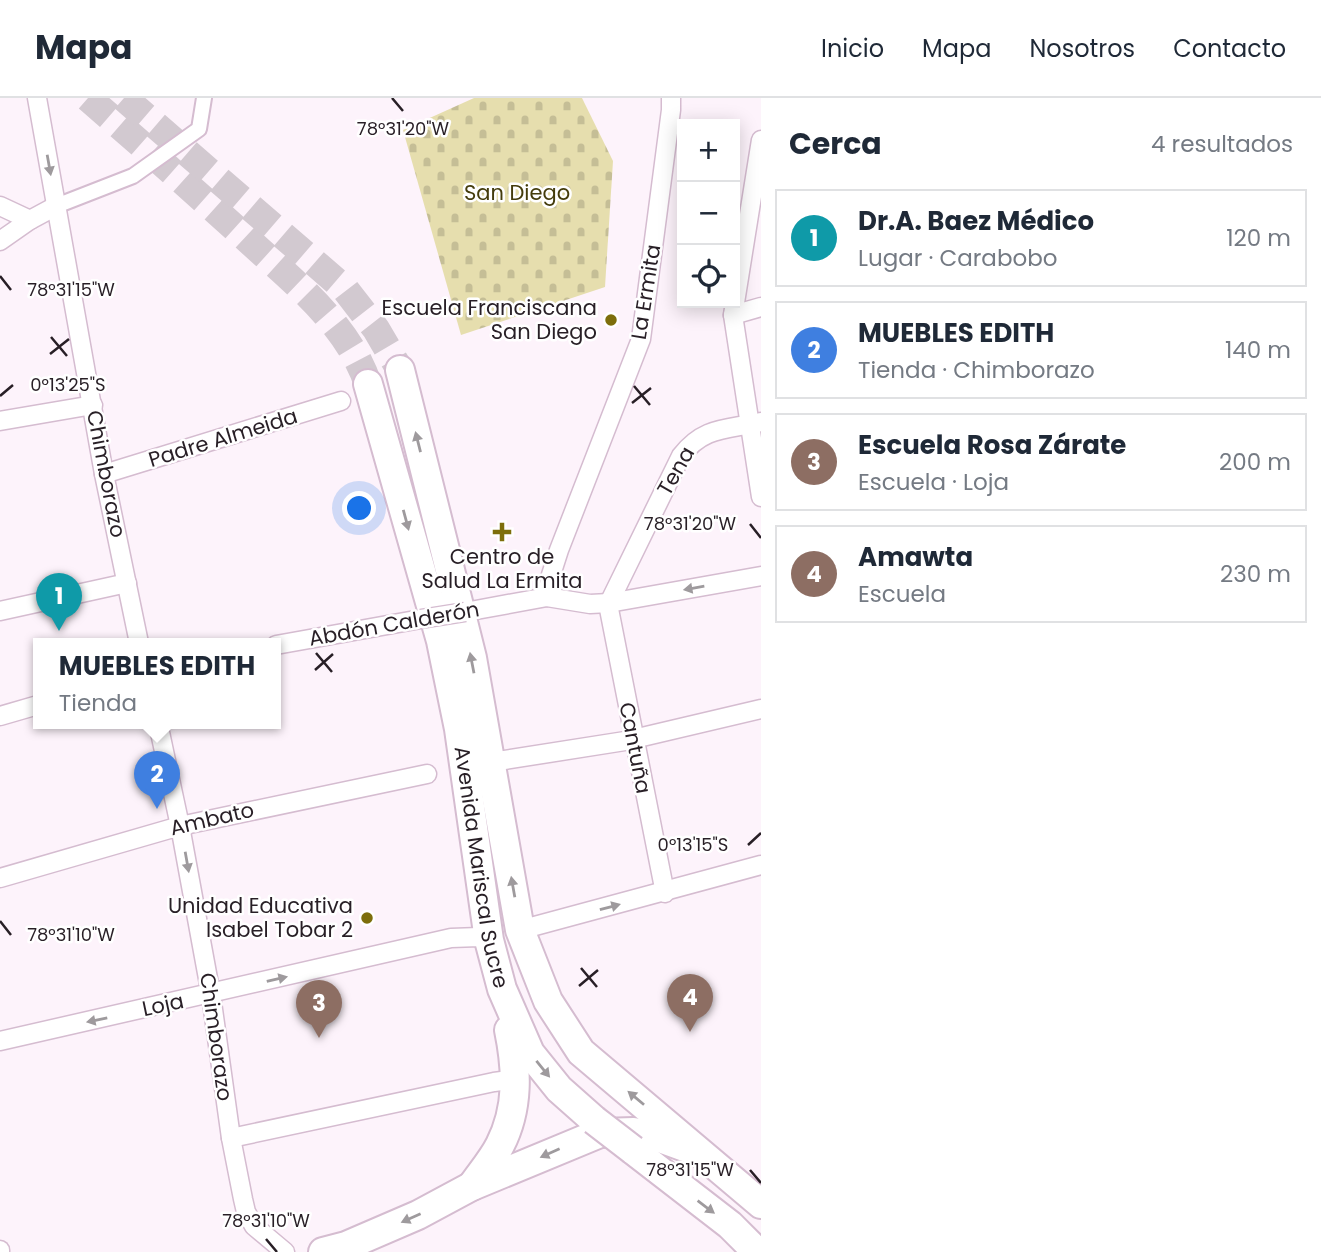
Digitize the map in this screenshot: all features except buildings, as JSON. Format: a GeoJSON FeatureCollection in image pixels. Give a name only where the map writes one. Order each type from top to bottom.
{"type":"FeatureCollection","features":[{"type":"Feature","properties":{"kind":"main road","name":"Avenida Mariscal Sucre"},"geometry":{"type":"LineString","coordinates":[[400,370],[472,658],[520,930],[548,1001],[581,1052],[759,1201]]}},
{"type":"Feature","properties":{"kind":"main road","name":"Avenida Mariscal Sucre"},"geometry":{"type":"LineString","coordinates":[[368,384],[441,641],[460,729],[489,940],[502,989],[530,1053],[559,1089],[594,1120],[730,1225],[757,1252]]}},
{"type":"Feature","properties":{"kind":"main road"},"geometry":{"type":"LineString","coordinates":[[472,1186],[500,1146],[512,1110],[516,1079],[502,989]]}},
{"type":"Feature","properties":{"kind":"main road"},"geometry":{"type":"LineString","coordinates":[[341,1250],[418,1215],[472,1186],[600,1132],[634,1132],[663,1139],[707,1157]]}},
{"type":"Feature","properties":{"kind":"street","name":"Chimborazo"},"geometry":{"type":"LineString","coordinates":[[37,98],[104,474],[138,638]]}},
{"type":"Feature","properties":{"kind":"street"},"geometry":{"type":"LineString","coordinates":[[0,241],[56,206],[133,176],[198,129],[204,98]]}},
{"type":"Feature","properties":{"kind":"street","name":"La Ermita"},"geometry":{"type":"LineString","coordinates":[[547,597],[559,550],[641,339],[671,98]]}},
{"type":"Feature","properties":{"kind":"street"},"geometry":{"type":"LineString","coordinates":[[761,140],[758,180],[733,315],[756,423],[761,497]]}},
{"type":"Feature","properties":{"kind":"street"},"geometry":{"type":"LineString","coordinates":[[0,206],[30,220]]}},
{"type":"Feature","properties":{"kind":"street"},"geometry":{"type":"LineString","coordinates":[[733,315],[761,307]]}},
{"type":"Feature","properties":{"kind":"street","name":"Padre Almeida"},"geometry":{"type":"LineString","coordinates":[[104,474],[341,401]]}},
{"type":"Feature","properties":{"kind":"street"},"geometry":{"type":"LineString","coordinates":[[0,421],[93,405]]}},
{"type":"Feature","properties":{"kind":"street","name":"Tena"},"geometry":{"type":"LineString","coordinates":[[609,603],[681,456],[693,440],[710,432],[756,423]]}},
{"type":"Feature","properties":{"kind":"street","name":"Abdón Calderón"},"geometry":{"type":"LineString","coordinates":[[281,644],[547,597],[590,604],[609,603],[761,576]]}},
{"type":"Feature","properties":{"kind":"street"},"geometry":{"type":"LineString","coordinates":[[0,611],[127,583]]}},
{"type":"Feature","properties":{"kind":"street","name":"Cantuña"},"geometry":{"type":"LineString","coordinates":[[609,603],[633,739],[665,892]]}},
{"type":"Feature","properties":{"kind":"street"},"geometry":{"type":"LineString","coordinates":[[0,716],[33,706]]}},
{"type":"Feature","properties":{"kind":"street"},"geometry":{"type":"LineString","coordinates":[[498,761],[633,739],[761,709]]}},
{"type":"Feature","properties":{"kind":"street","name":"Chimborazo"},"geometry":{"type":"LineString","coordinates":[[159,729],[211,995],[231,1138],[246,1212],[260,1232],[285,1252]]}},
{"type":"Feature","properties":{"kind":"street","name":"Ambato"},"geometry":{"type":"LineString","coordinates":[[0,878],[180,825],[427,774]]}},
{"type":"Feature","properties":{"kind":"street"},"geometry":{"type":"LineString","coordinates":[[520,930],[761,865]]}},
{"type":"Feature","properties":{"kind":"street","name":"Loja"},"geometry":{"type":"LineString","coordinates":[[0,1041],[452,938],[479,937],[489,940]]}},
{"type":"Feature","properties":{"kind":"street"},"geometry":{"type":"LineString","coordinates":[[231,1138],[516,1079]]}},
{"type":"Feature","properties":{"kind":"green space","name":"San Diego"},"geometry":{"type":"Polygon","coordinates":[[[474,98],[582,98],[613,161],[605,287],[461,335],[403,130],[474,98]]]}},
{"type":"Feature","properties":{"kind":"tunnel"},"geometry":{"type":"LineString","coordinates":[[88,98],[316,303],[346,341],[368,384]]}},
{"type":"Feature","properties":{"kind":"tunnel"},"geometry":{"type":"LineString","coordinates":[[124,98],[345,289],[376,329],[400,370]]}},
{"type":"Feature","properties":{"kind":"place","name":"Escuela Franciscana San Diego"},"geometry":{"type":"Point","coordinates":[611,320]}},
{"type":"Feature","properties":{"kind":"place","name":"Centro de Salud La Ermita"},"geometry":{"type":"Point","coordinates":[502,532]}},
{"type":"Feature","properties":{"kind":"place","name":"Dr.A. Baez Médico"},"geometry":{"type":"Point","coordinates":[59,631]}},
{"type":"Feature","properties":{"kind":"place","name":"MUEBLES EDITH"},"geometry":{"type":"Point","coordinates":[157,809]}},
{"type":"Feature","properties":{"kind":"place","name":"Unidad Educativa Isabel Tobar 2"},"geometry":{"type":"Point","coordinates":[367,918]}},
{"type":"Feature","properties":{"kind":"place","name":"Amawta"},"geometry":{"type":"Point","coordinates":[690,1032]}},
{"type":"Feature","properties":{"kind":"place","name":"Escuela Rosa Zárate"},"geometry":{"type":"Point","coordinates":[319,1038]}}]}
